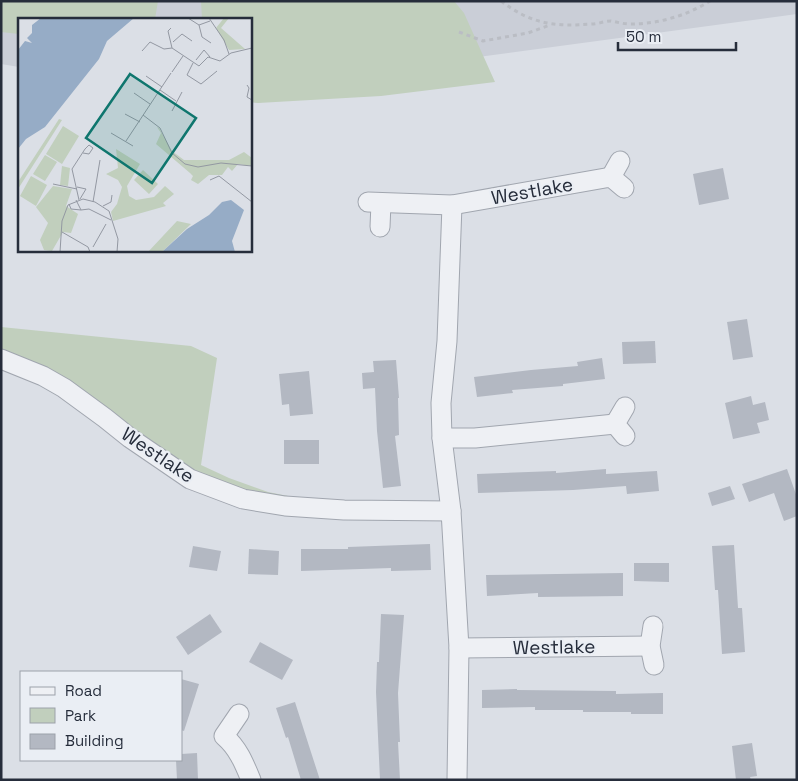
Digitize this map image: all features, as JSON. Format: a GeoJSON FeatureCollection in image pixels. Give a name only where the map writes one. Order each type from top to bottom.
{"type":"FeatureCollection","features":[{"type":"Feature","properties":{"kind":"street","name":"Westlake"},"geometry":{"type":"LineString","coordinates":[[380,227],[375,203],[443,205],[618,176]]}},
{"type":"Feature","properties":{"kind":"street"},"geometry":{"type":"LineString","coordinates":[[443,205],[447,341],[441,403],[442,438],[451,512],[459,648],[457,780]]}},
{"type":"Feature","properties":{"kind":"street","name":"Westlake"},"geometry":{"type":"LineString","coordinates":[[1,359],[43,376],[64,388],[100,413],[130,438],[190,479],[243,499],[284,506],[344,510],[451,512]]}},
{"type":"Feature","properties":{"kind":"street"},"geometry":{"type":"LineString","coordinates":[[442,438],[620,430],[625,407]]}},
{"type":"Feature","properties":{"kind":"street"},"geometry":{"type":"LineString","coordinates":[[653,626],[650,646],[654,665]]}},
{"type":"Feature","properties":{"kind":"street","name":"Westlake"},"geometry":{"type":"LineString","coordinates":[[459,648],[650,646]]}},
{"type":"Feature","properties":{"kind":"street"},"geometry":{"type":"LineString","coordinates":[[238,714],[224,736],[241,756],[251,780]]}},
{"type":"Feature","properties":{"kind":"path"},"geometry":{"type":"LineString","coordinates":[[501,1],[530,19],[550,25],[592,24],[610,21],[629,24],[652,22],[688,14],[710,1]]}},
{"type":"Feature","properties":{"kind":"path"},"geometry":{"type":"LineString","coordinates":[[459,32],[483,41],[528,33],[550,25]]}},
{"type":"Feature","properties":{"kind":"shaded area"},"geometry":{"type":"Polygon","coordinates":[[[1,1],[797,1],[797,14],[426,64],[258,103],[251,102],[251,18],[18,18],[18,67],[1,64],[1,1]]]}},
{"type":"Feature","properties":{"kind":"green space"},"geometry":{"type":"Polygon","coordinates":[[[1,1],[158,1],[155,18],[18,18],[18,34],[1,32],[1,1]]]}},
{"type":"Feature","properties":{"kind":"green space"},"geometry":{"type":"Polygon","coordinates":[[[201,1],[454,1],[464,13],[495,82],[381,96],[251,102],[251,18],[202,18],[201,1]]]}},
{"type":"Feature","properties":{"kind":"green space"},"geometry":{"type":"Polygon","coordinates":[[[1,327],[191,346],[217,358],[201,465],[229,478],[268,492],[318,502],[247,494],[204,478],[1,359],[1,327]]]}},
{"type":"Feature","properties":{"kind":"building"},"geometry":{"type":"Polygon","coordinates":[[[723,168],[729,199],[699,205],[693,174],[723,168]]]}},
{"type":"Feature","properties":{"kind":"building"},"geometry":{"type":"Polygon","coordinates":[[[747,319],[753,357],[733,360],[727,322],[747,319]]]}},
{"type":"Feature","properties":{"kind":"building"},"geometry":{"type":"Polygon","coordinates":[[[655,341],[656,363],[623,364],[622,342],[655,341]]]}},
{"type":"Feature","properties":{"kind":"building"},"geometry":{"type":"Polygon","coordinates":[[[602,358],[605,379],[563,384],[563,386],[512,390],[513,393],[477,397],[474,377],[578,366],[577,362],[602,358]]]}},
{"type":"Feature","properties":{"kind":"building"},"geometry":{"type":"Polygon","coordinates":[[[396,360],[399,435],[395,436],[401,486],[383,488],[375,388],[363,389],[362,373],[374,372],[373,361],[396,360]]]}},
{"type":"Feature","properties":{"kind":"building"},"geometry":{"type":"Polygon","coordinates":[[[309,371],[313,414],[290,416],[289,404],[282,405],[279,374],[309,371]]]}},
{"type":"Feature","properties":{"kind":"building"},"geometry":{"type":"Polygon","coordinates":[[[751,396],[753,405],[765,402],[769,420],[757,423],[760,433],[733,439],[725,403],[751,396]]]}},
{"type":"Feature","properties":{"kind":"building"},"geometry":{"type":"Polygon","coordinates":[[[284,440],[319,440],[319,464],[284,464],[284,440]]]}},
{"type":"Feature","properties":{"kind":"building"},"geometry":{"type":"Polygon","coordinates":[[[606,469],[606,474],[657,471],[659,491],[627,494],[626,486],[478,493],[477,474],[556,471],[556,473],[606,469]]]}},
{"type":"Feature","properties":{"kind":"building"},"geometry":{"type":"Polygon","coordinates":[[[787,469],[797,497],[797,516],[784,521],[774,493],[749,502],[742,484],[787,469]]]}},
{"type":"Feature","properties":{"kind":"building"},"geometry":{"type":"Polygon","coordinates":[[[730,486],[735,499],[712,506],[708,493],[730,486]]]}},
{"type":"Feature","properties":{"kind":"building"},"geometry":{"type":"Polygon","coordinates":[[[430,544],[431,570],[391,571],[391,568],[301,571],[301,549],[348,549],[348,547],[430,544]]]}},
{"type":"Feature","properties":{"kind":"building"},"geometry":{"type":"Polygon","coordinates":[[[734,545],[738,608],[742,608],[745,652],[722,654],[718,590],[715,590],[712,546],[734,545]]]}},
{"type":"Feature","properties":{"kind":"building"},"geometry":{"type":"Polygon","coordinates":[[[193,546],[221,551],[217,571],[189,567],[193,546]]]}},
{"type":"Feature","properties":{"kind":"building"},"geometry":{"type":"Polygon","coordinates":[[[249,549],[279,551],[278,575],[248,574],[249,549]]]}},
{"type":"Feature","properties":{"kind":"building"},"geometry":{"type":"Polygon","coordinates":[[[634,563],[669,563],[669,582],[634,581],[634,563]]]}},
{"type":"Feature","properties":{"kind":"building"},"geometry":{"type":"Polygon","coordinates":[[[623,573],[623,596],[538,597],[538,593],[487,596],[486,575],[623,573]]]}},
{"type":"Feature","properties":{"kind":"building"},"geometry":{"type":"Polygon","coordinates":[[[210,614],[222,632],[188,655],[176,637],[210,614]]]}},
{"type":"Feature","properties":{"kind":"building"},"geometry":{"type":"Polygon","coordinates":[[[381,614],[404,615],[398,693],[400,780],[380,780],[376,692],[381,614]]]}},
{"type":"Feature","properties":{"kind":"building"},"geometry":{"type":"Polygon","coordinates":[[[260,642],[293,660],[282,680],[249,662],[260,642]]]}},
{"type":"Feature","properties":{"kind":"building"},"geometry":{"type":"Polygon","coordinates":[[[182,679],[199,684],[184,731],[182,730],[182,679]]]}},
{"type":"Feature","properties":{"kind":"building"},"geometry":{"type":"Polygon","coordinates":[[[482,690],[616,691],[616,694],[663,693],[663,714],[535,710],[535,707],[482,708],[482,690]]]}},
{"type":"Feature","properties":{"kind":"building"},"geometry":{"type":"Polygon","coordinates":[[[295,702],[320,780],[301,780],[288,737],[286,738],[276,708],[295,702]]]}},
{"type":"Feature","properties":{"kind":"building"},"geometry":{"type":"Polygon","coordinates":[[[752,743],[757,776],[750,777],[751,780],[736,780],[732,746],[752,743]]]}},
{"type":"Feature","properties":{"kind":"building"},"geometry":{"type":"Polygon","coordinates":[[[197,753],[198,780],[177,780],[176,761],[182,761],[182,754],[197,753]]]}}]}
